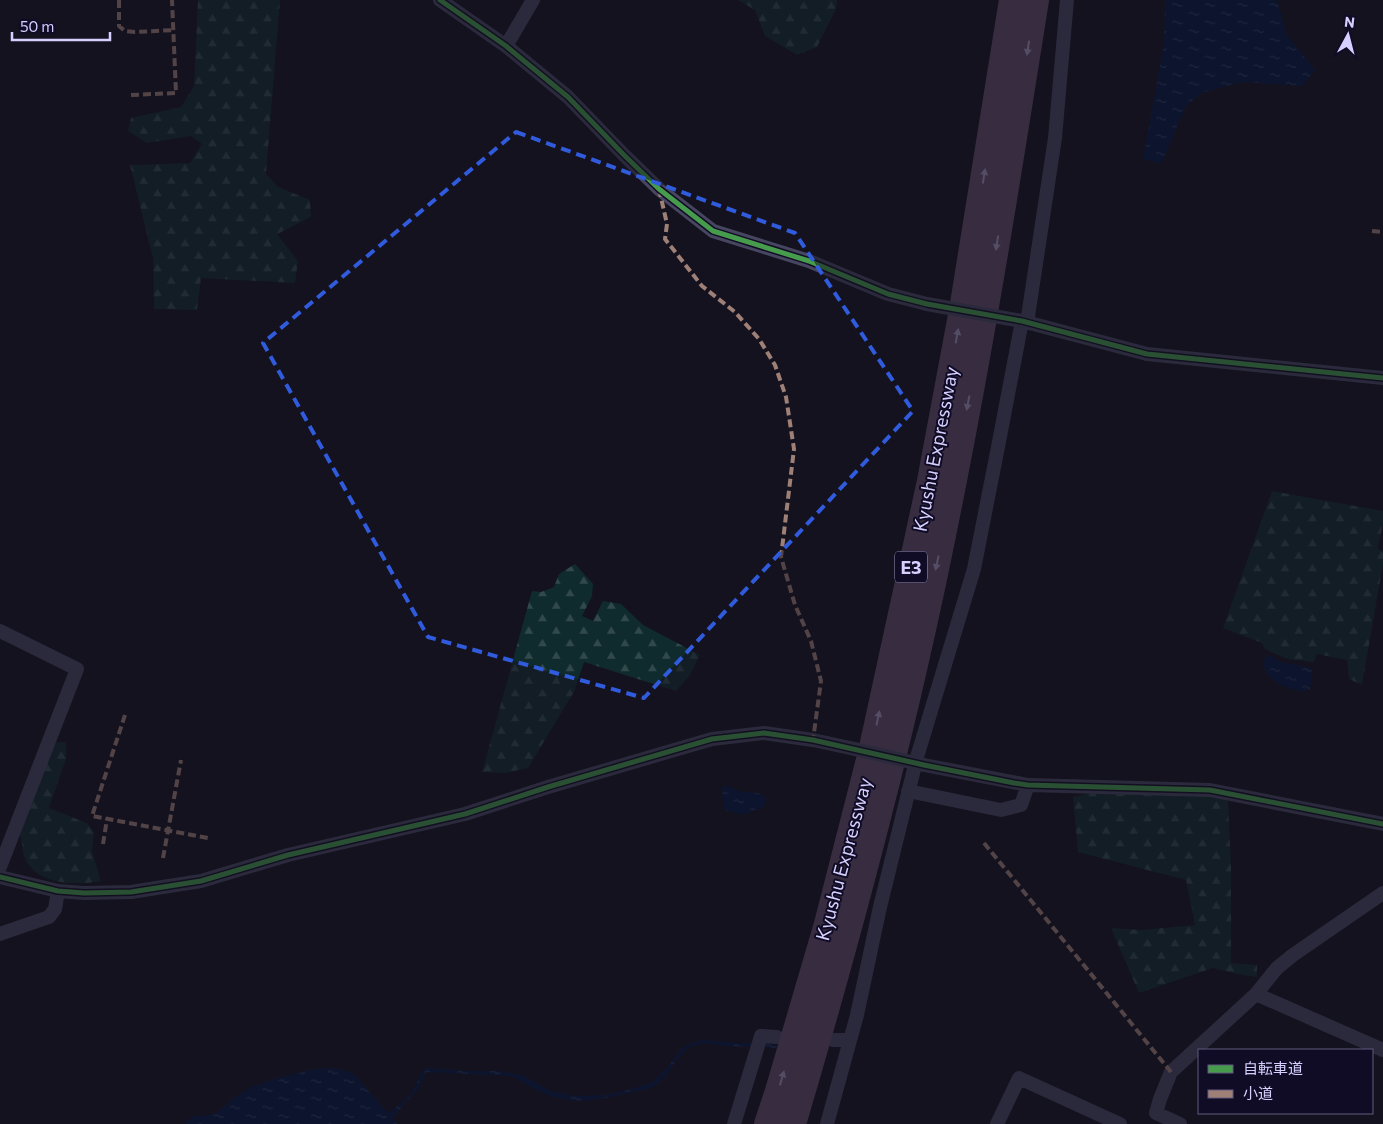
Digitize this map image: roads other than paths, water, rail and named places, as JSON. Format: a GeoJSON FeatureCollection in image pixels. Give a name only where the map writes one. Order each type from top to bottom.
{"type":"FeatureCollection","features":[{"type":"Feature","properties":{"kind":"highway","name":"Kyushu Expressway"},"geometry":{"type":"LineString","coordinates":[[767,1124],[827,924],[877,723],[930,481],[960,319],[1012,0]]}},
{"type":"Feature","properties":{"kind":"highway","name":"Kyushu Expressway"},"geometry":{"type":"LineString","coordinates":[[793,1124],[863,876],[900,730],[942,540],[988,299],[1036,0]]}},
{"type":"Feature","properties":{"kind":"street"},"geometry":{"type":"LineString","coordinates":[[440,0],[506,46],[568,97],[659,189],[713,231],[810,261],[888,294],[927,304],[1025,322],[1147,354],[1383,378]]}},
{"type":"Feature","properties":{"kind":"street"},"geometry":{"type":"LineString","coordinates":[[506,46],[533,0]]}},
{"type":"Feature","properties":{"kind":"street"},"geometry":{"type":"LineString","coordinates":[[827,1124],[857,1015],[880,907],[908,791],[931,706],[974,569],[1025,322],[1055,138],[1067,0]]}},
{"type":"Feature","properties":{"kind":"street"},"geometry":{"type":"LineString","coordinates":[[0,631],[77,669],[0,867]]}},
{"type":"Feature","properties":{"kind":"street"},"geometry":{"type":"LineString","coordinates":[[0,877],[58,890],[84,893],[130,892],[201,881],[288,855],[465,814],[712,739],[764,733],[813,740],[924,766],[1028,785],[1210,790],[1383,824]]}},
{"type":"Feature","properties":{"kind":"street"},"geometry":{"type":"LineString","coordinates":[[908,791],[1002,810],[1021,805],[1028,785]]}},
{"type":"Feature","properties":{"kind":"street"},"geometry":{"type":"LineString","coordinates":[[0,934],[49,917],[55,909],[58,890]]}},
{"type":"Feature","properties":{"kind":"street"},"geometry":{"type":"LineString","coordinates":[[1180,1124],[1156,1113],[1170,1072],[1256,994],[1277,968],[1292,955],[1383,893]]}},
{"type":"Feature","properties":{"kind":"street"},"geometry":{"type":"LineString","coordinates":[[1256,994],[1383,1050]]}},
{"type":"Feature","properties":{"kind":"street"},"geometry":{"type":"LineString","coordinates":[[734,1124],[761,1036],[777,1037]]}},
{"type":"Feature","properties":{"kind":"street"},"geometry":{"type":"LineString","coordinates":[[833,1040],[850,1040]]}},
{"type":"Feature","properties":{"kind":"street"},"geometry":{"type":"LineString","coordinates":[[997,1124],[1019,1078],[1120,1124]]}},
{"type":"Feature","properties":{"kind":"water"},"geometry":{"type":"Polygon","coordinates":[[[1165,0],[1277,0],[1287,35],[1315,70],[1302,86],[1242,82],[1202,93],[1186,106],[1161,164],[1143,159],[1164,43],[1165,0]]]}},
{"type":"Feature","properties":{"kind":"water"},"geometry":{"type":"Polygon","coordinates":[[[1269,655],[1281,662],[1311,668],[1310,690],[1290,689],[1269,676],[1265,671],[1264,665],[1266,657],[1269,655]]]}},
{"type":"Feature","properties":{"kind":"water"},"geometry":{"type":"Polygon","coordinates":[[[724,786],[742,792],[759,793],[766,798],[765,806],[746,814],[725,810],[723,807],[722,788],[724,786]]]}},
{"type":"Feature","properties":{"kind":"water"},"geometry":{"type":"Polygon","coordinates":[[[703,1040],[777,1045],[776,1048],[708,1044],[693,1046],[682,1055],[664,1078],[653,1087],[594,1100],[561,1099],[550,1096],[509,1076],[427,1072],[420,1087],[392,1118],[398,1124],[184,1124],[193,1116],[211,1115],[219,1111],[235,1097],[251,1087],[277,1078],[314,1069],[345,1070],[355,1075],[388,1113],[412,1093],[422,1072],[426,1068],[498,1071],[522,1075],[551,1091],[574,1096],[605,1095],[653,1082],[667,1068],[681,1049],[691,1043],[703,1040]]]}}]}
